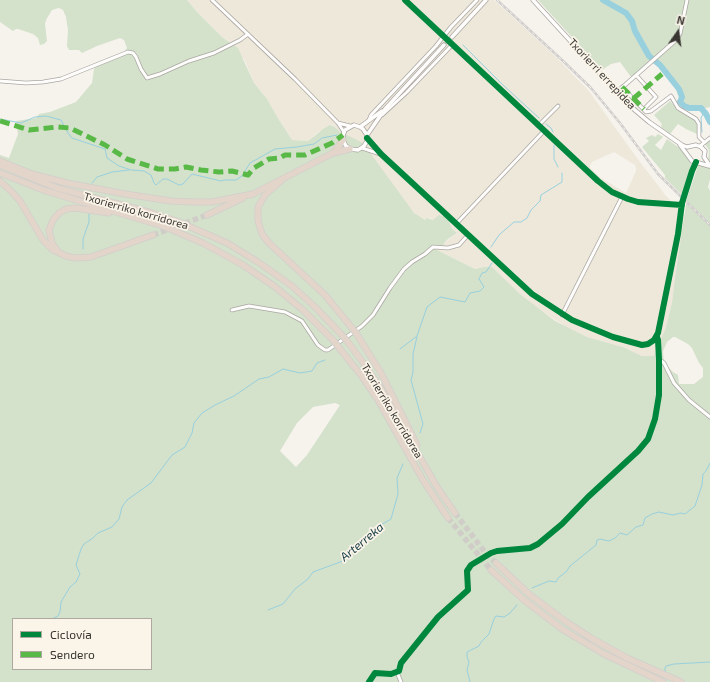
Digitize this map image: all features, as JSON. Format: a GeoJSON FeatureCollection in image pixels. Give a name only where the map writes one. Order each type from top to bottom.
{"type":"FeatureCollection","features":[{"type":"Feature","properties":{"kind":"highway"},"geometry":{"type":"LineString","coordinates":[[333,153],[343,140]]}},
{"type":"Feature","properties":{"kind":"highway"},"geometry":{"type":"LineString","coordinates":[[207,215],[282,180],[333,153],[350,149]]}},
{"type":"Feature","properties":{"kind":"highway"},"geometry":{"type":"LineString","coordinates":[[0,161],[32,174],[67,183],[125,194],[171,200],[212,202],[253,194]]}},
{"type":"Feature","properties":{"kind":"highway","name":"Txorierriko korridorea"},"geometry":{"type":"LineString","coordinates":[[0,165],[57,188],[149,212],[179,222],[226,243],[258,262],[287,283],[315,307],[347,341],[380,387],[437,487],[455,513]]}},
{"type":"Feature","properties":{"kind":"highway","name":"Txorierriko korridorea"},"geometry":{"type":"LineString","coordinates":[[0,173],[51,193],[163,226],[191,238],[243,265],[274,286],[333,340],[361,375],[378,400],[424,480],[448,518]]}},
{"type":"Feature","properties":{"kind":"highway"},"geometry":{"type":"LineString","coordinates":[[282,180],[265,195],[258,207],[257,217],[260,229],[269,243],[312,282],[335,306],[354,331],[381,373],[434,478],[437,487]]}},
{"type":"Feature","properties":{"kind":"highway"},"geometry":{"type":"LineString","coordinates":[[0,181],[20,201],[43,240],[53,250],[62,254],[75,258],[90,257],[153,236]]}},
{"type":"Feature","properties":{"kind":"highway"},"geometry":{"type":"LineString","coordinates":[[62,254],[52,243],[50,230],[52,220],[62,211],[71,208],[80,208],[137,218]]}},
{"type":"Feature","properties":{"kind":"highway"},"geometry":{"type":"LineString","coordinates":[[496,563],[530,595],[565,622],[590,638],[627,658],[681,682]]}},
{"type":"Feature","properties":{"kind":"highway"},"geometry":{"type":"LineString","coordinates":[[491,570],[524,600],[562,629],[604,654],[663,682]]}},
{"type":"Feature","properties":{"kind":"street"},"geometry":{"type":"LineString","coordinates":[[212,0],[329,114],[344,132]]}},
{"type":"Feature","properties":{"kind":"street"},"geometry":{"type":"LineString","coordinates":[[405,0],[598,181],[622,197],[638,202],[682,205]]}},
{"type":"Feature","properties":{"kind":"street"},"geometry":{"type":"LineString","coordinates":[[369,120],[371,115],[477,0]]}},
{"type":"Feature","properties":{"kind":"street"},"geometry":{"type":"LineString","coordinates":[[452,37],[486,0]]}},
{"type":"Feature","properties":{"kind":"street","name":"Txorierri errepidea"},"geometry":{"type":"LineString","coordinates":[[533,0],[617,92],[641,115],[677,142],[687,147],[700,146],[705,151],[704,157],[710,166]]}},
{"type":"Feature","properties":{"kind":"street"},"geometry":{"type":"LineString","coordinates":[[617,92],[675,41],[680,34],[687,0]]}},
{"type":"Feature","properties":{"kind":"street"},"geometry":{"type":"LineString","coordinates":[[0,81],[26,83],[43,82],[62,78],[128,52],[133,53],[141,69],[148,78],[189,61],[214,53],[240,40],[248,34]]}},
{"type":"Feature","properties":{"kind":"street"},"geometry":{"type":"LineString","coordinates":[[362,148],[377,120],[385,109],[444,45]]}},
{"type":"Feature","properties":{"kind":"street"},"geometry":{"type":"LineString","coordinates":[[377,120],[407,92],[452,45]]}},
{"type":"Feature","properties":{"kind":"street"},"geometry":{"type":"LineString","coordinates":[[636,75],[656,97],[644,109]]}},
{"type":"Feature","properties":{"kind":"street"},"geometry":{"type":"LineString","coordinates":[[622,87],[646,112],[651,111],[671,96],[678,108],[696,119],[699,124],[699,137],[704,142]]}},
{"type":"Feature","properties":{"kind":"street"},"geometry":{"type":"LineString","coordinates":[[538,126],[558,106]]}},
{"type":"Feature","properties":{"kind":"street"},"geometry":{"type":"LineString","coordinates":[[360,127],[385,109]]}},
{"type":"Feature","properties":{"kind":"street"},"geometry":{"type":"LineString","coordinates":[[338,123],[360,127],[366,132],[367,137],[381,154],[532,294],[562,314],[586,326],[633,344],[648,344],[657,337]]}},
{"type":"Feature","properties":{"kind":"street"},"geometry":{"type":"LineString","coordinates":[[350,126],[344,132],[343,140],[346,146],[350,149],[355,150],[362,148],[381,154]]}},
{"type":"Feature","properties":{"kind":"street"},"geometry":{"type":"LineString","coordinates":[[456,224],[544,131]]}},
{"type":"Feature","properties":{"kind":"street"},"geometry":{"type":"LineString","coordinates":[[700,146],[710,138]]}},
{"type":"Feature","properties":{"kind":"street","name":"Txorierri errepidea"},"geometry":{"type":"LineString","coordinates":[[677,142],[692,160],[710,166]]}},
{"type":"Feature","properties":{"kind":"street"},"geometry":{"type":"LineString","coordinates":[[688,154],[689,149],[693,146]]}},
{"type":"Feature","properties":{"kind":"street"},"geometry":{"type":"LineString","coordinates":[[369,682],[375,672],[391,674],[399,671],[401,662],[438,617],[468,590],[467,571],[471,565],[497,551],[530,548],[538,544],[562,524],[588,497],[638,451],[648,439],[655,419],[659,395],[660,359],[657,337],[678,234],[682,205],[692,171],[697,162],[704,157]]}},
{"type":"Feature","properties":{"kind":"street"},"geometry":{"type":"LineString","coordinates":[[692,160],[692,171]]}},
{"type":"Feature","properties":{"kind":"street"},"geometry":{"type":"LineString","coordinates":[[562,314],[622,197]]}},
{"type":"Feature","properties":{"kind":"street"},"geometry":{"type":"LineString","coordinates":[[232,310],[249,306],[285,312],[302,321],[318,345],[325,350],[328,350],[362,326],[373,315],[390,288],[404,269],[412,262],[425,254],[432,247],[448,248],[459,245],[468,236]]}},
{"type":"Feature","properties":{"kind":"street"},"geometry":{"type":"LineString","coordinates":[[660,359],[664,363],[674,383],[689,400],[710,417]]}},
{"type":"Feature","properties":{"kind":"street"},"geometry":{"type":"LineString","coordinates":[[397,672],[401,682]]}},
{"type":"Feature","properties":{"kind":"shaded area"},"geometry":{"type":"Polygon","coordinates":[[[187,0],[494,0],[555,56],[589,91],[666,196],[685,215],[672,303],[666,327],[654,357],[642,356],[623,347],[587,337],[569,329],[537,308],[492,267],[475,269],[433,248],[444,243],[457,233],[452,229],[446,217],[441,215],[433,220],[430,218],[425,220],[417,216],[334,126],[331,125],[318,132],[308,141],[292,140],[281,122],[280,123],[267,99],[254,83],[245,61],[232,43],[222,37],[187,0]],[[614,152],[592,162],[590,168],[601,178],[626,193],[636,171],[635,165],[614,152]]]}},
{"type":"Feature","properties":{"kind":"green space"},"geometry":{"type":"Polygon","coordinates":[[[0,0],[187,0],[222,37],[238,48],[254,83],[267,99],[292,140],[308,141],[330,125],[363,143],[414,213],[425,220],[427,218],[433,220],[439,215],[448,219],[452,229],[457,233],[444,243],[443,248],[433,248],[475,269],[492,267],[520,294],[555,321],[587,337],[623,347],[642,356],[654,356],[666,327],[672,303],[687,198],[698,166],[708,163],[709,150],[705,144],[710,140],[710,179],[708,187],[710,191],[710,682],[0,682],[0,155],[9,158],[18,134],[16,121],[36,118],[39,114],[50,112],[76,102],[92,83],[94,69],[97,65],[105,59],[123,53],[127,48],[124,40],[120,38],[82,53],[79,50],[69,50],[67,46],[68,30],[66,17],[63,10],[59,8],[52,10],[46,20],[47,41],[44,44],[40,45],[38,38],[33,34],[18,29],[13,31],[0,22],[0,0]],[[675,337],[667,342],[663,351],[664,363],[678,375],[679,384],[694,384],[703,377],[703,368],[692,348],[675,337]],[[335,403],[313,407],[297,423],[280,451],[296,467],[307,455],[340,405],[335,403]]]}},
{"type":"Feature","properties":{"kind":"green space"},"geometry":{"type":"Polygon","coordinates":[[[538,0],[710,0],[710,107],[696,110],[686,107],[679,98],[679,90],[676,83],[652,60],[631,77],[620,62],[611,64],[602,70],[538,0]]]}},
{"type":"Feature","properties":{"kind":"green space"},"geometry":{"type":"Polygon","coordinates":[[[670,101],[678,110],[693,118],[698,128],[697,134],[678,124],[670,134],[662,128],[662,124],[654,115],[670,101]]]}},
{"type":"Feature","properties":{"kind":"green space"},"geometry":{"type":"Polygon","coordinates":[[[658,134],[663,137],[655,145],[661,150],[667,139],[685,152],[691,164],[682,195],[665,178],[665,175],[642,147],[649,141],[646,138],[652,135],[655,137],[658,134]]]}},
{"type":"Feature","properties":{"kind":"waterway"},"geometry":{"type":"LineString","coordinates":[[603,0],[626,13],[632,21],[635,31],[649,56],[660,65],[679,89],[682,97],[680,102],[689,108],[701,108],[710,122]]}},
{"type":"Feature","properties":{"kind":"waterway"},"geometry":{"type":"LineString","coordinates":[[463,45],[539,118]]}},
{"type":"Feature","properties":{"kind":"waterway"},"geometry":{"type":"LineString","coordinates":[[702,132],[701,118],[704,112]]}},
{"type":"Feature","properties":{"kind":"waterway"},"geometry":{"type":"LineString","coordinates":[[0,119],[21,123],[35,117],[46,116],[61,120],[72,138],[105,149],[107,158],[119,166],[131,170],[144,171],[151,175],[156,185],[163,179],[167,179],[179,185],[183,184],[192,174],[221,181],[236,180],[242,176],[250,163],[275,149],[314,144],[322,138],[337,135]]}},
{"type":"Feature","properties":{"kind":"waterway"},"geometry":{"type":"LineString","coordinates":[[546,124],[553,132]]}},
{"type":"Feature","properties":{"kind":"waterway"},"geometry":{"type":"LineString","coordinates":[[554,145],[554,159],[558,167]]}},
{"type":"Feature","properties":{"kind":"waterway"},"geometry":{"type":"LineString","coordinates":[[92,183],[97,177],[112,172],[129,170]]}},
{"type":"Feature","properties":{"kind":"waterway"},"geometry":{"type":"LineString","coordinates":[[491,247],[499,235],[514,222],[521,222],[527,218],[531,210],[540,201],[541,195],[562,182],[562,173]]}},
{"type":"Feature","properties":{"kind":"waterway"},"geometry":{"type":"LineString","coordinates":[[83,249],[83,239],[89,222],[89,214]]}},
{"type":"Feature","properties":{"kind":"waterway"},"geometry":{"type":"LineString","coordinates":[[400,349],[417,336],[427,307],[440,297],[465,302],[470,293],[480,291],[484,287],[479,279],[482,273],[486,272],[492,263]]}},
{"type":"Feature","properties":{"kind":"waterway","name":"Arterreka"},"geometry":{"type":"LineString","coordinates":[[417,337],[413,354],[413,372],[411,380],[423,424],[420,433]]}},
{"type":"Feature","properties":{"kind":"waterway"},"geometry":{"type":"LineString","coordinates":[[54,618],[58,616],[61,602],[80,574],[76,565],[84,544],[98,533],[112,527],[119,519],[122,507],[127,500],[151,483],[172,455],[185,447],[192,433],[194,423],[202,413],[234,396],[259,379],[269,377],[283,369],[300,373],[312,371],[317,363],[325,360]]}},
{"type":"Feature","properties":{"kind":"waterway"},"geometry":{"type":"LineString","coordinates":[[532,588],[549,581],[556,582],[570,566],[596,545],[597,540],[600,539],[609,541],[620,533],[627,535],[636,527],[643,525],[645,518],[652,514],[659,512],[673,515],[681,513],[685,514],[695,506],[702,485],[703,474],[710,463]]}},
{"type":"Feature","properties":{"kind":"waterway","name":"Arterreka"},"geometry":{"type":"LineString","coordinates":[[268,610],[283,604],[295,589],[308,579],[313,572],[343,561],[346,554],[368,538],[372,530],[391,519],[398,494],[397,478],[403,464]]}},
{"type":"Feature","properties":{"kind":"waterway"},"geometry":{"type":"LineString","coordinates":[[470,682],[467,670],[469,662],[467,652],[479,646],[489,634],[496,616],[504,617],[517,605]]}},
{"type":"Feature","properties":{"kind":"waterway"},"geometry":{"type":"LineString","coordinates":[[665,671],[666,666],[674,664],[710,662]]}},
{"type":"Feature","properties":{"kind":"tunnel"},"geometry":{"type":"LineString","coordinates":[[444,45],[452,37]]}},
{"type":"Feature","properties":{"kind":"tunnel"},"geometry":{"type":"LineString","coordinates":[[153,235],[207,215]]}},
{"type":"Feature","properties":{"kind":"tunnel"},"geometry":{"type":"LineString","coordinates":[[455,513],[487,555],[496,563]]}},
{"type":"Feature","properties":{"kind":"tunnel"},"geometry":{"type":"LineString","coordinates":[[448,518],[491,570]]}},
{"type":"Feature","properties":{"kind":"railway"},"geometry":{"type":"LineString","coordinates":[[497,0],[591,88],[620,123],[658,174],[710,225]]}},
{"type":"Feature","properties":{"kind":"marked path"},"geometry":{"type":"LineString","coordinates":[[633,99],[662,74]]}},
{"type":"Feature","properties":{"kind":"marked path"},"geometry":{"type":"LineString","coordinates":[[622,87],[644,109]]}},
{"type":"Feature","properties":{"kind":"marked path"},"geometry":{"type":"LineString","coordinates":[[0,121],[29,130],[57,127],[70,128],[105,145],[127,159],[158,169],[175,169],[186,167],[219,172],[232,171],[248,175],[254,168],[269,159],[280,158],[285,155],[305,155],[332,143],[343,135]]}},
{"type":"Feature","properties":{"kind":"cycle path"},"geometry":{"type":"LineString","coordinates":[[405,0],[598,181],[612,192],[638,202],[682,205]]}},
{"type":"Feature","properties":{"kind":"cycle path"},"geometry":{"type":"LineString","coordinates":[[367,138],[381,154],[532,294],[572,320],[613,337],[642,345],[648,344],[654,340],[658,333],[678,234],[682,203],[696,162]]}},
{"type":"Feature","properties":{"kind":"cycle path"},"geometry":{"type":"LineString","coordinates":[[369,682],[375,673],[391,674],[399,671],[401,663],[438,617],[468,590],[467,571],[471,565],[497,551],[530,548],[538,544],[562,524],[588,497],[638,451],[648,439],[655,419],[659,395],[659,359],[657,337]]}}]}
